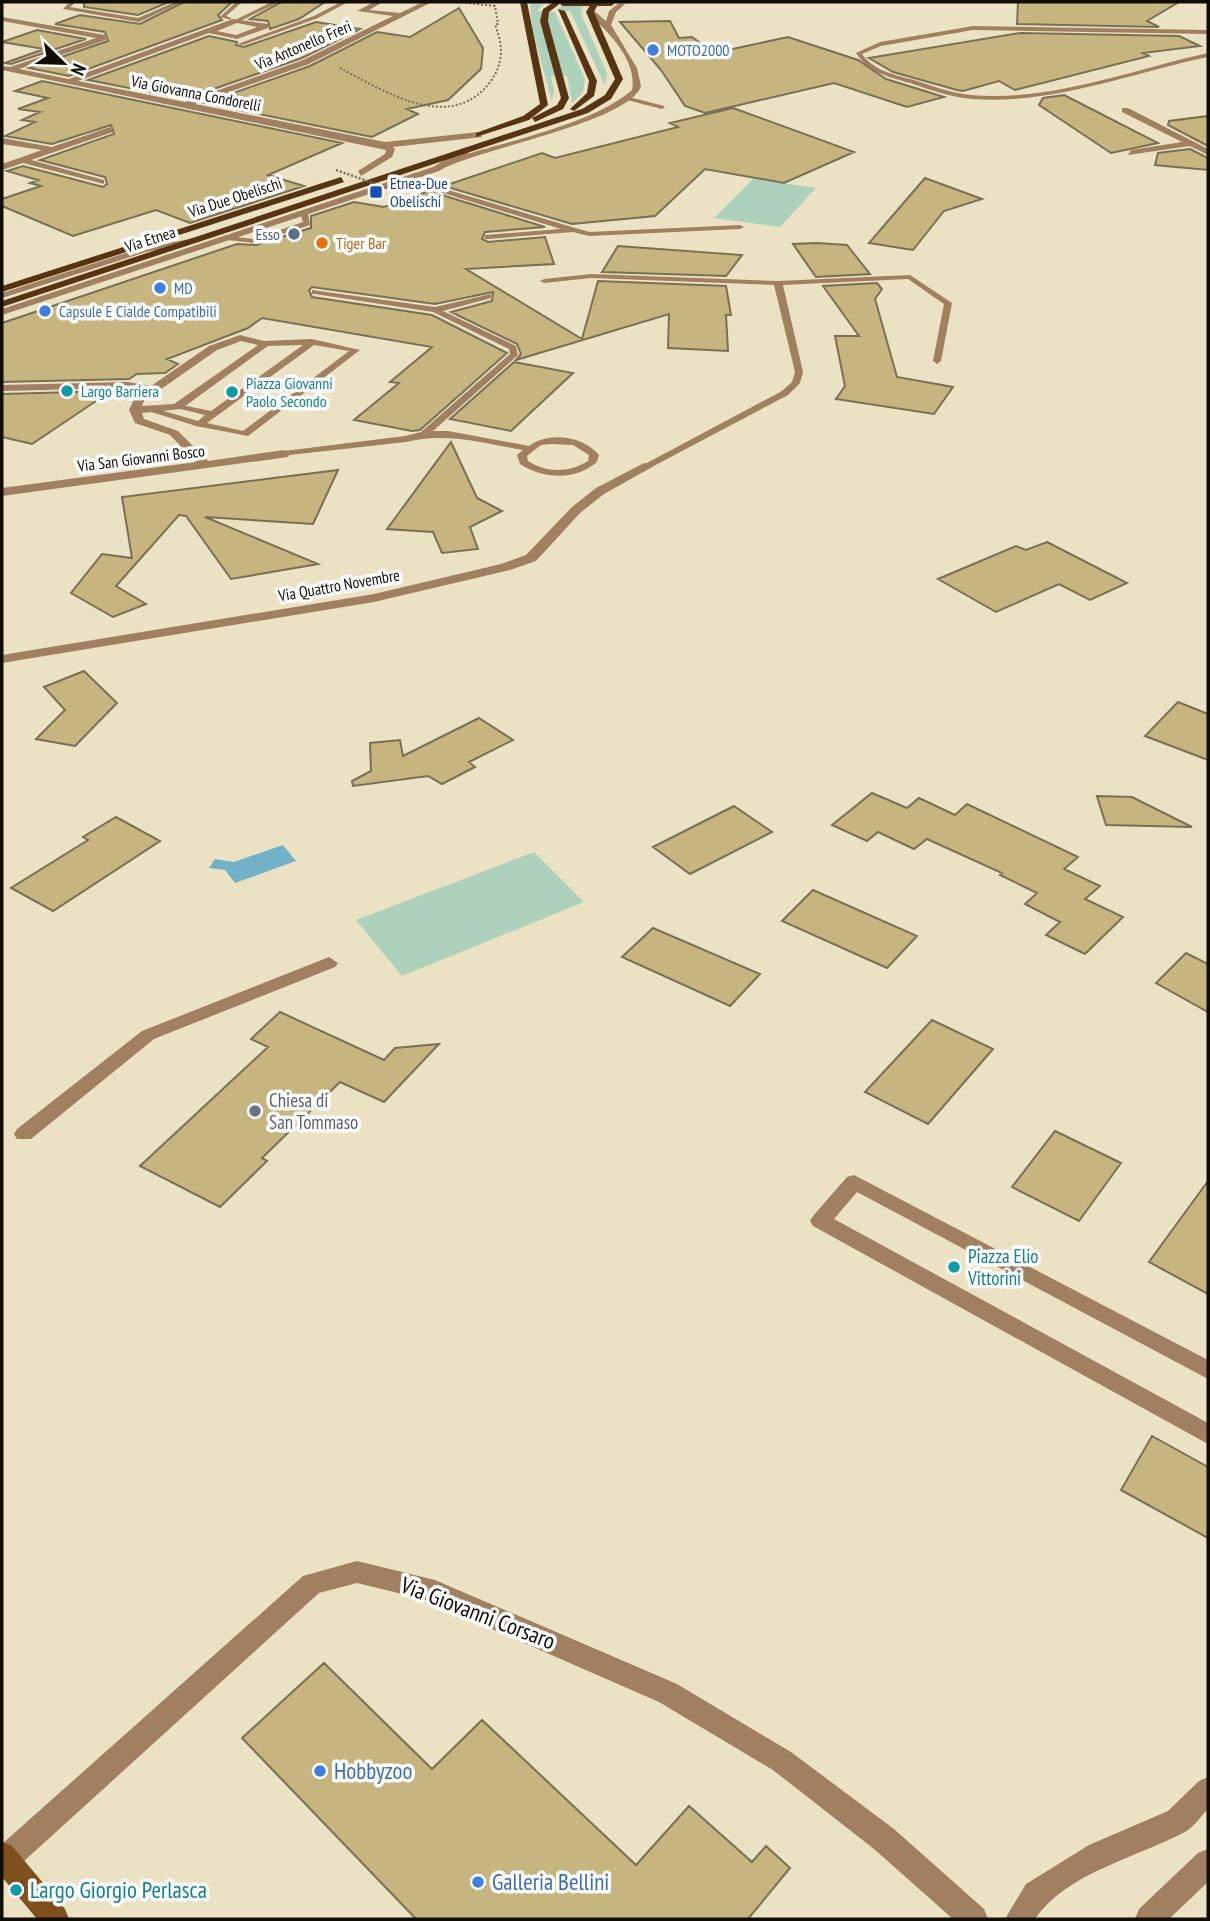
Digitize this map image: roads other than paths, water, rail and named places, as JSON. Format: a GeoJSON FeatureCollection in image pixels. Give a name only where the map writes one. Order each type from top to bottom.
{"type":"FeatureCollection","features":[{"type":"Feature","properties":{"kind":"main road","name":"Via Due Obelischi"},"geometry":{"type":"LineString","coordinates":[[479,135],[526,118],[544,106],[523,18],[523,2]]}},
{"type":"Feature","properties":{"kind":"main road"},"geometry":{"type":"LineString","coordinates":[[590,12],[595,2]]}},
{"type":"Feature","properties":{"kind":"main road"},"geometry":{"type":"LineString","coordinates":[[561,5],[610,2]]}},
{"type":"Feature","properties":{"kind":"main road","name":"Via Due Obelischi"},"geometry":{"type":"LineString","coordinates":[[2,289],[479,135],[540,118],[560,107],[565,98],[544,21],[546,12],[561,5]]}},
{"type":"Feature","properties":{"kind":"main road","name":"Via Etnea"},"geometry":{"type":"LineString","coordinates":[[467,150],[565,115],[591,94],[593,80],[561,5]]}},
{"type":"Feature","properties":{"kind":"main road","name":"Via Etnea"},"geometry":{"type":"LineString","coordinates":[[2,304],[574,116],[603,101],[618,85],[618,72],[590,12]]}},
{"type":"Feature","properties":{"kind":"main road"},"geometry":{"type":"LineString","coordinates":[[3,1859],[55,1919]]}},
{"type":"Feature","properties":{"kind":"street"},"geometry":{"type":"LineString","coordinates":[[361,10],[379,2]]}},
{"type":"Feature","properties":{"kind":"street","name":"Via Antonello Freri"},"geometry":{"type":"LineString","coordinates":[[185,105],[306,62],[428,2]]}},
{"type":"Feature","properties":{"kind":"street"},"geometry":{"type":"LineString","coordinates":[[609,23],[613,12],[621,4]]}},
{"type":"Feature","properties":{"kind":"street"},"geometry":{"type":"LineString","coordinates":[[361,10],[400,16]]}},
{"type":"Feature","properties":{"kind":"street"},"geometry":{"type":"LineString","coordinates":[[412,168],[479,154],[629,99],[638,83],[609,23],[590,12]]}},
{"type":"Feature","properties":{"kind":"street"},"geometry":{"type":"LineString","coordinates":[[2,19],[103,38],[4,70]]}},
{"type":"Feature","properties":{"kind":"street"},"geometry":{"type":"LineString","coordinates":[[67,82],[232,20],[265,26],[237,37],[208,31]]}},
{"type":"Feature","properties":{"kind":"street","name":"Via Giovanna Condorelli"},"geometry":{"type":"LineString","coordinates":[[4,70],[385,145],[479,135]]}},
{"type":"Feature","properties":{"kind":"street"},"geometry":{"type":"LineString","coordinates":[[1125,110],[1208,152]]}},
{"type":"Feature","properties":{"kind":"street"},"geometry":{"type":"LineString","coordinates":[[2,167],[110,130]]}},
{"type":"Feature","properties":{"kind":"street"},"geometry":{"type":"LineString","coordinates":[[2,141],[52,149]]}},
{"type":"Feature","properties":{"kind":"street"},"geometry":{"type":"LineString","coordinates":[[1131,153],[1208,141]]}},
{"type":"Feature","properties":{"kind":"street"},"geometry":{"type":"LineString","coordinates":[[360,173],[389,155],[391,149],[385,145]]}},
{"type":"Feature","properties":{"kind":"street"},"geometry":{"type":"LineString","coordinates":[[2,312],[436,169],[467,150]]}},
{"type":"Feature","properties":{"kind":"street"},"geometry":{"type":"LineString","coordinates":[[23,160],[102,182]]}},
{"type":"Feature","properties":{"kind":"street"},"geometry":{"type":"LineString","coordinates":[[292,209],[304,213]]}},
{"type":"Feature","properties":{"kind":"street"},"geometry":{"type":"LineString","coordinates":[[206,465],[174,433],[139,421],[135,410],[139,398],[213,348],[240,338],[267,343]]}},
{"type":"Feature","properties":{"kind":"street"},"geometry":{"type":"LineString","coordinates":[[135,410],[177,407],[267,343]]}},
{"type":"Feature","properties":{"kind":"street"},"geometry":{"type":"LineString","coordinates":[[2,388],[128,385],[151,389]]}},
{"type":"Feature","properties":{"kind":"street","name":"Via San Giovanni Bosco"},"geometry":{"type":"LineString","coordinates":[[2,492],[284,454]]}},
{"type":"Feature","properties":{"kind":"street","name":"Via Quattro Novembre"},"geometry":{"type":"LineString","coordinates":[[2,659],[374,598],[505,567],[531,558],[576,510],[600,491],[648,466]]}},
{"type":"Feature","properties":{"kind":"street"},"geometry":{"type":"LineString","coordinates":[[24,1134],[148,1035],[329,962]]}},
{"type":"Feature","properties":{"kind":"street"},"geometry":{"type":"LineString","coordinates":[[1208,1370],[855,1182],[820,1220],[1208,1434]]}},
{"type":"Feature","properties":{"kind":"street","name":"Via Giovanni Corsaro"},"geometry":{"type":"LineString","coordinates":[[3,1859],[312,1584],[357,1572],[426,1588],[668,1693],[782,1761],[884,1839],[974,1919]]}},
{"type":"Feature","properties":{"kind":"street"},"geometry":{"type":"LineString","coordinates":[[1019,1919],[1036,1894],[1098,1855],[1178,1821],[1208,1790]]}},
{"type":"Feature","properties":{"kind":"street"},"geometry":{"type":"LineString","coordinates":[[1149,1919],[1208,1863]]}},
{"type":"Feature","properties":{"kind":"lane"},"geometry":{"type":"LineString","coordinates":[[73,2],[65,8],[139,20],[179,2]]}},
{"type":"Feature","properties":{"kind":"lane"},"geometry":{"type":"LineString","coordinates":[[240,2],[222,16],[232,20],[276,2]]}},
{"type":"Feature","properties":{"kind":"lane"},"geometry":{"type":"LineString","coordinates":[[241,44],[345,2]]}},
{"type":"Feature","properties":{"kind":"lane"},"geometry":{"type":"LineString","coordinates":[[335,7],[361,10]]}},
{"type":"Feature","properties":{"kind":"lane"},"geometry":{"type":"LineString","coordinates":[[1208,32],[973,28],[880,44],[859,54],[863,61],[878,71],[909,81],[972,97],[1003,98],[1037,94],[1208,55]]}},
{"type":"Feature","properties":{"kind":"lane"},"geometry":{"type":"LineString","coordinates":[[250,32],[267,35]]}},
{"type":"Feature","properties":{"kind":"lane"},"geometry":{"type":"LineString","coordinates":[[629,99],[662,107]]}},
{"type":"Feature","properties":{"kind":"lane"},"geometry":{"type":"LineString","coordinates":[[407,179],[589,234],[740,227]]}},
{"type":"Feature","properties":{"kind":"lane"},"geometry":{"type":"LineString","coordinates":[[488,237],[573,230]]}},
{"type":"Feature","properties":{"kind":"lane"},"geometry":{"type":"LineString","coordinates":[[144,250],[179,232]]}},
{"type":"Feature","properties":{"kind":"lane"},"geometry":{"type":"LineString","coordinates":[[2,296],[144,250],[202,238]]}},
{"type":"Feature","properties":{"kind":"lane"},"geometry":{"type":"LineString","coordinates":[[544,281],[591,276],[778,283],[910,277],[948,303],[937,361]]}},
{"type":"Feature","properties":{"kind":"lane"},"geometry":{"type":"LineString","coordinates":[[648,466],[785,393],[796,383],[799,372],[778,283]]}},
{"type":"Feature","properties":{"kind":"lane"},"geometry":{"type":"LineString","coordinates":[[315,292],[435,310],[513,348],[514,355],[424,434]]}},
{"type":"Feature","properties":{"kind":"lane"},"geometry":{"type":"LineString","coordinates":[[435,310],[488,296]]}},
{"type":"Feature","properties":{"kind":"lane"},"geometry":{"type":"LineString","coordinates":[[199,424],[312,342]]}},
{"type":"Feature","properties":{"kind":"lane"},"geometry":{"type":"LineString","coordinates":[[150,410],[245,434],[356,350],[312,342],[267,343]]}},
{"type":"Feature","properties":{"kind":"lane"},"geometry":{"type":"LineString","coordinates":[[177,407],[213,414]]}},
{"type":"Feature","properties":{"kind":"lane"},"geometry":{"type":"LineString","coordinates":[[284,454],[406,439],[424,434],[448,434],[527,449],[538,443],[566,441],[589,449],[594,455],[592,462],[584,468],[557,473],[530,468],[523,461],[522,455],[527,449]]}},
{"type":"Feature","properties":{"kind":"water"},"geometry":{"type":"Polygon","coordinates":[[[283,845],[296,861],[235,883],[225,870],[209,868],[215,859],[234,862],[283,845]]]}},
{"type":"Feature","properties":{"kind":"place","name":"MOTO2000"},"geometry":{"type":"Point","coordinates":[653,50]}},
{"type":"Feature","properties":{"kind":"place","name":"Etnea-Due Obelischi"},"geometry":{"type":"Point","coordinates":[376,192]}},
{"type":"Feature","properties":{"kind":"place","name":"Esso"},"geometry":{"type":"Point","coordinates":[294,234]}},
{"type":"Feature","properties":{"kind":"place","name":"Tiger Bar"},"geometry":{"type":"Point","coordinates":[322,243]}},
{"type":"Feature","properties":{"kind":"place","name":"MD"},"geometry":{"type":"Point","coordinates":[160,288]}},
{"type":"Feature","properties":{"kind":"place","name":"Capsule E Cialde Compatibili"},"geometry":{"type":"Point","coordinates":[45,311]}},
{"type":"Feature","properties":{"kind":"place","name":"Largo Barriera"},"geometry":{"type":"Point","coordinates":[67,391]}},
{"type":"Feature","properties":{"kind":"place","name":"Piazza Giovanni Paolo Secondo"},"geometry":{"type":"Point","coordinates":[232,392]}},
{"type":"Feature","properties":{"kind":"place","name":"Chiesa di San Tommaso"},"geometry":{"type":"Point","coordinates":[255,1111]}},
{"type":"Feature","properties":{"kind":"place","name":"Piazza Elio Vittorini"},"geometry":{"type":"Point","coordinates":[954,1267]}},
{"type":"Feature","properties":{"kind":"place","name":"Hobbyzoo"},"geometry":{"type":"Point","coordinates":[320,1771]}},
{"type":"Feature","properties":{"kind":"place","name":"Galleria Bellini"},"geometry":{"type":"Point","coordinates":[478,1882]}},
{"type":"Feature","properties":{"kind":"place","name":"Largo Giorgio Perlasca"},"geometry":{"type":"Point","coordinates":[16,1890]}}]}
